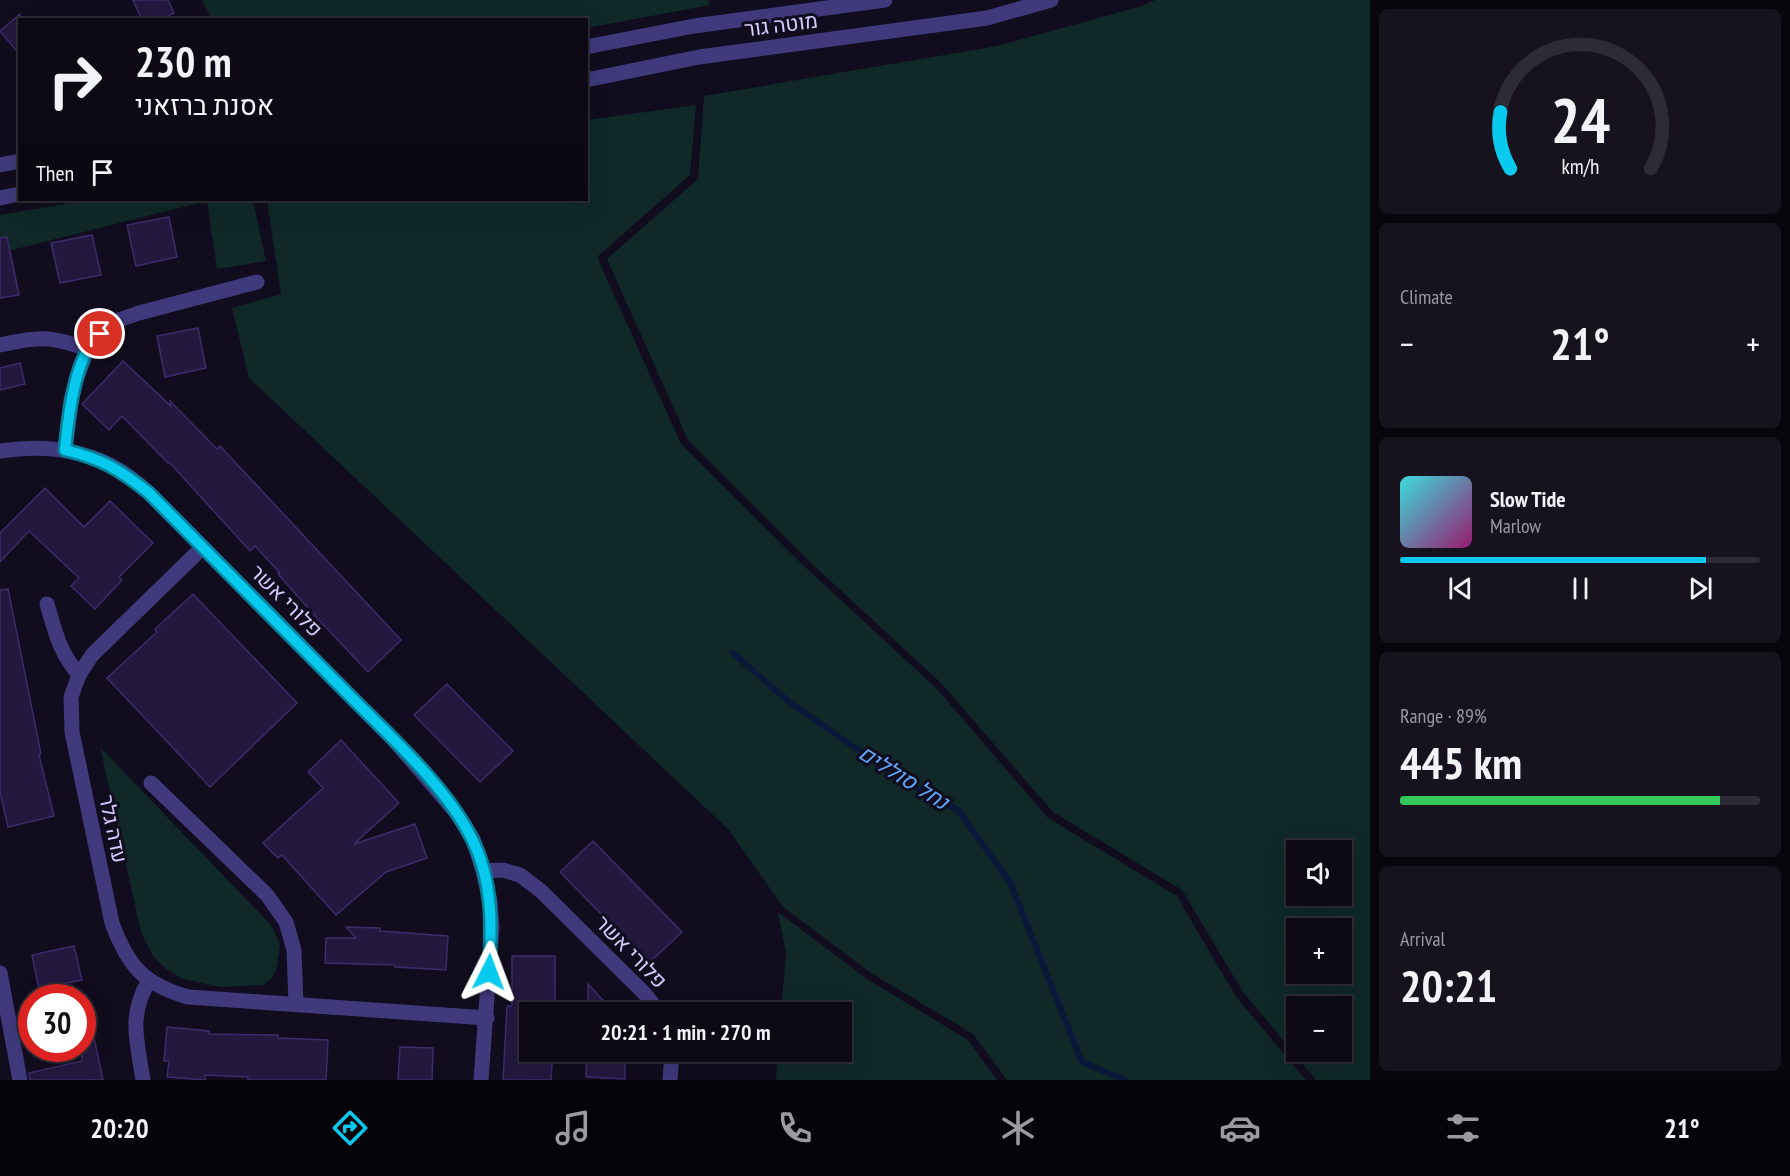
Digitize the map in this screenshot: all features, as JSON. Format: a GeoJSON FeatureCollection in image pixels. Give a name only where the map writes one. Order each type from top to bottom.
{"type":"FeatureCollection","features":[{"type":"Feature","properties":{"kind":"street","name":"מוטה גור"},"geometry":{"type":"LineString","coordinates":[[588,47],[694,26],[885,0]]}},
{"type":"Feature","properties":{"kind":"street","name":"מוטה גור"},"geometry":{"type":"LineString","coordinates":[[588,80],[699,57],[987,18],[1051,0]]}},
{"type":"Feature","properties":{"kind":"street"},"geometry":{"type":"LineString","coordinates":[[0,165],[18,161]]}},
{"type":"Feature","properties":{"kind":"street"},"geometry":{"type":"LineString","coordinates":[[0,198],[18,194]]}},
{"type":"Feature","properties":{"kind":"street"},"geometry":{"type":"LineString","coordinates":[[65,450],[71,400],[88,349],[100,334],[119,320],[139,313],[257,282]]}},
{"type":"Feature","properties":{"kind":"street"},"geometry":{"type":"LineString","coordinates":[[0,345],[32,338],[52,339],[88,349]]}},
{"type":"Feature","properties":{"kind":"street","name":"פלורי אשר"},"geometry":{"type":"LineString","coordinates":[[0,451],[26,447],[65,450],[95,458],[121,470],[149,493],[393,739],[455,811],[472,839],[490,901],[492,927],[481,1080]]}},
{"type":"Feature","properties":{"kind":"street","name":"עדה גלר"},"geometry":{"type":"LineString","coordinates":[[203,547],[92,655],[71,697],[72,732],[112,923],[121,947],[132,964],[149,980],[166,990],[188,996],[487,1018]]}},
{"type":"Feature","properties":{"kind":"street"},"geometry":{"type":"LineString","coordinates":[[47,604],[58,643],[66,659],[80,675]]}},
{"type":"Feature","properties":{"kind":"street"},"geometry":{"type":"LineString","coordinates":[[152,783],[267,895],[286,922],[294,950],[296,1004]]}},
{"type":"Feature","properties":{"kind":"street","name":"פלורי אשר"},"geometry":{"type":"LineString","coordinates":[[483,871],[503,870],[520,875],[541,891],[651,1002]]}},
{"type":"Feature","properties":{"kind":"street"},"geometry":{"type":"LineString","coordinates":[[0,973],[20,1080]]}},
{"type":"Feature","properties":{"kind":"street"},"geometry":{"type":"LineString","coordinates":[[143,1080],[135,1025],[137,1008],[149,980]]}},
{"type":"Feature","properties":{"kind":"street"},"geometry":{"type":"LineString","coordinates":[[670,1080],[671,1062]]}},
{"type":"Feature","properties":{"kind":"green space"},"geometry":{"type":"Polygon","coordinates":[[[202,0],[708,0],[710,5],[588,28],[588,18],[211,18],[202,0]]]}},
{"type":"Feature","properties":{"kind":"green space"},"geometry":{"type":"Polygon","coordinates":[[[1155,0],[1370,0],[1370,1080],[1316,1080],[1301,1062],[1352,1062],[1352,996],[1286,996],[1286,1044],[1243,992],[1182,890],[1053,812],[941,683],[810,562],[688,440],[607,259],[698,179],[704,96],[997,46],[1142,6],[1155,0]]]}},
{"type":"Feature","properties":{"kind":"green space"},"geometry":{"type":"Polygon","coordinates":[[[696,105],[690,175],[597,257],[681,444],[805,567],[936,688],[1048,818],[1177,896],[1236,997],[1286,1056],[1286,1062],[1291,1062],[1306,1080],[1007,1080],[973,1034],[871,973],[783,907],[728,829],[249,378],[232,308],[281,294],[267,201],[588,201],[588,120],[696,105]]]}},
{"type":"Feature","properties":{"kind":"green space"},"geometry":{"type":"Polygon","coordinates":[[[81,201],[207,201],[0,253],[0,215],[81,201]]]}},
{"type":"Feature","properties":{"kind":"green space"},"geometry":{"type":"Polygon","coordinates":[[[207,201],[253,201],[266,261],[217,269],[207,201]]]}},
{"type":"Feature","properties":{"kind":"green space"},"geometry":{"type":"Polygon","coordinates":[[[100,747],[271,925],[280,944],[276,971],[272,978],[263,985],[220,987],[183,979],[166,969],[153,956],[141,932],[100,747]]]}},
{"type":"Feature","properties":{"kind":"green space"},"geometry":{"type":"Polygon","coordinates":[[[778,912],[867,979],[968,1040],[997,1080],[776,1080],[777,1062],[852,1062],[852,1002],[782,1002],[786,954],[778,912]]]}},
{"type":"Feature","properties":{"kind":"building"},"geometry":{"type":"Polygon","coordinates":[[[133,0],[168,0],[174,13],[163,18],[141,18],[133,0]]]}},
{"type":"Feature","properties":{"kind":"building"},"geometry":{"type":"Polygon","coordinates":[[[20,14],[18,53],[0,31],[20,14]]]}},
{"type":"Feature","properties":{"kind":"building"},"geometry":{"type":"Polygon","coordinates":[[[169,217],[177,257],[136,266],[127,225],[169,217]]]}},
{"type":"Feature","properties":{"kind":"building"},"geometry":{"type":"Polygon","coordinates":[[[92,235],[101,275],[60,283],[51,243],[92,235]]]}},
{"type":"Feature","properties":{"kind":"building"},"geometry":{"type":"Polygon","coordinates":[[[7,237],[19,295],[0,298],[0,238],[7,237]]]}},
{"type":"Feature","properties":{"kind":"building"},"geometry":{"type":"Polygon","coordinates":[[[198,328],[206,368],[165,377],[157,336],[198,328]]]}},
{"type":"Feature","properties":{"kind":"building"},"geometry":{"type":"Polygon","coordinates":[[[123,361],[171,406],[170,401],[217,449],[220,446],[401,640],[368,672],[316,617],[255,546],[250,551],[169,462],[122,416],[109,430],[82,404],[123,361]]]}},
{"type":"Feature","properties":{"kind":"building"},"geometry":{"type":"Polygon","coordinates":[[[20,363],[25,384],[0,390],[0,368],[20,363]]]}},
{"type":"Feature","properties":{"kind":"building"},"geometry":{"type":"Polygon","coordinates":[[[45,488],[84,527],[110,501],[153,543],[119,577],[122,580],[95,609],[71,586],[79,578],[29,531],[0,562],[0,533],[45,488]]]}},
{"type":"Feature","properties":{"kind":"building"},"geometry":{"type":"Polygon","coordinates":[[[8,589],[41,754],[39,755],[54,816],[8,827],[0,792],[0,590],[8,589]]]}},
{"type":"Feature","properties":{"kind":"building"},"geometry":{"type":"Polygon","coordinates":[[[193,594],[297,703],[210,787],[107,678],[157,632],[155,629],[193,594]]]}},
{"type":"Feature","properties":{"kind":"building"},"geometry":{"type":"Polygon","coordinates":[[[447,684],[513,751],[480,782],[414,715],[447,684]]]}},
{"type":"Feature","properties":{"kind":"building"},"geometry":{"type":"Polygon","coordinates":[[[341,740],[399,803],[354,844],[415,824],[427,858],[386,872],[336,915],[282,855],[278,858],[263,843],[323,788],[308,772],[341,740]]]}},
{"type":"Feature","properties":{"kind":"building"},"geometry":{"type":"Polygon","coordinates":[[[593,841],[682,932],[649,963],[560,872],[593,841]]]}},
{"type":"Feature","properties":{"kind":"building"},"geometry":{"type":"Polygon","coordinates":[[[346,927],[380,928],[380,931],[448,936],[446,970],[395,967],[395,965],[325,963],[326,938],[356,938],[346,927]]]}},
{"type":"Feature","properties":{"kind":"building"},"geometry":{"type":"Polygon","coordinates":[[[74,946],[82,980],[63,984],[38,984],[32,955],[74,946]]]}},
{"type":"Feature","properties":{"kind":"building"},"geometry":{"type":"Polygon","coordinates":[[[512,956],[555,956],[555,1002],[519,1002],[519,1062],[552,1062],[551,1080],[503,1080],[507,1006],[512,1006],[512,956]]]}},
{"type":"Feature","properties":{"kind":"building"},"geometry":{"type":"Polygon","coordinates":[[[588,984],[605,1002],[588,1002],[588,984]]]}},
{"type":"Feature","properties":{"kind":"building"},"geometry":{"type":"Polygon","coordinates":[[[167,1027],[209,1031],[209,1034],[278,1035],[278,1038],[328,1040],[326,1080],[248,1080],[248,1077],[205,1075],[205,1080],[167,1077],[169,1061],[164,1061],[167,1027]]]}},
{"type":"Feature","properties":{"kind":"building"},"geometry":{"type":"Polygon","coordinates":[[[96,1047],[103,1080],[30,1080],[29,1073],[78,1062],[96,1062],[96,1047]]]}},
{"type":"Feature","properties":{"kind":"building"},"geometry":{"type":"Polygon","coordinates":[[[400,1047],[433,1048],[432,1080],[398,1080],[400,1047]]]}},
{"type":"Feature","properties":{"kind":"building"},"geometry":{"type":"Polygon","coordinates":[[[587,1062],[625,1062],[625,1079],[586,1077],[587,1062]]]}},
{"type":"Feature","properties":{"kind":"waterway","name":"נחל סוללים"},"geometry":{"type":"LineString","coordinates":[[733,653],[789,702],[905,782],[958,810],[1010,882],[1082,1062],[1125,1080]]}},
{"type":"Feature","properties":{"kind":"route"},"geometry":{"type":"LineString","coordinates":[[100,334],[88,349],[77,377],[71,400],[65,450],[95,458],[121,470],[149,493],[393,739],[455,811],[472,839],[490,901],[492,927],[489,972]]}}]}
